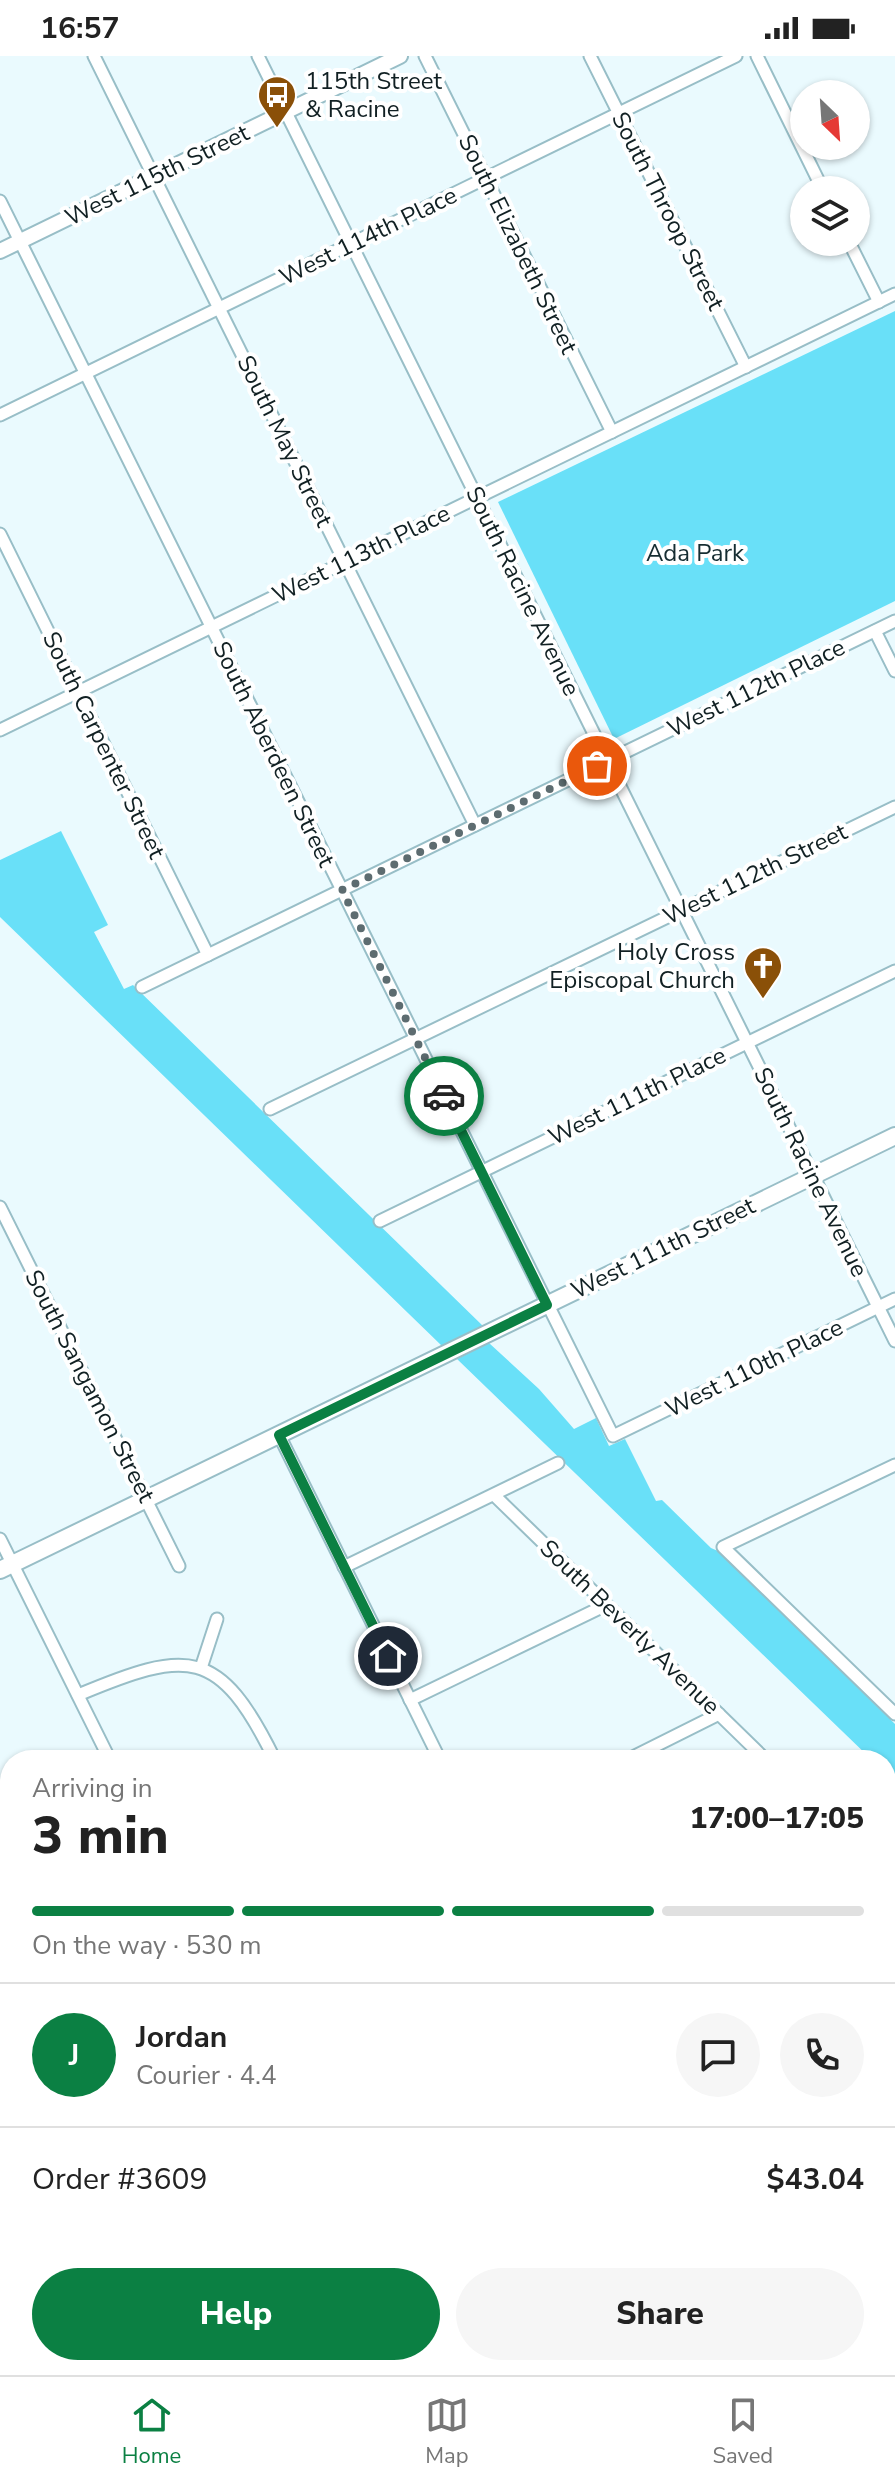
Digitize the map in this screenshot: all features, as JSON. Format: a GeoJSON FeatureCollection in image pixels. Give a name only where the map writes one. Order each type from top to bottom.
{"type":"FeatureCollection","features":[{"type":"Feature","properties":{"kind":"main road","name":"West 111th Street"},"geometry":{"type":"LineString","coordinates":[[6,1567],[895,1136]]}},
{"type":"Feature","properties":{"kind":"street","name":"South May Street"},"geometry":{"type":"LineString","coordinates":[[94,56],[475,825]]}},
{"type":"Feature","properties":{"kind":"street","name":"South Racine Avenue"},"geometry":{"type":"LineString","coordinates":[[258,56],[895,1341]]}},
{"type":"Feature","properties":{"kind":"street","name":"West 115th Street"},"geometry":{"type":"LineString","coordinates":[[0,251],[400,56]]}},
{"type":"Feature","properties":{"kind":"street","name":"South Elizabeth Street"},"geometry":{"type":"LineString","coordinates":[[425,56],[612,432]]}},
{"type":"Feature","properties":{"kind":"street","name":"South Throop Street"},"geometry":{"type":"LineString","coordinates":[[590,56],[746,367]]}},
{"type":"Feature","properties":{"kind":"street","name":"West 114th Place"},"geometry":{"type":"LineString","coordinates":[[0,415],[736,56]]}},
{"type":"Feature","properties":{"kind":"street"},"geometry":{"type":"LineString","coordinates":[[757,56],[816,176]]}},
{"type":"Feature","properties":{"kind":"street","name":"South Aberdeen Street"},"geometry":{"type":"LineString","coordinates":[[0,201],[613,1436]]}},
{"type":"Feature","properties":{"kind":"street"},"geometry":{"type":"LineString","coordinates":[[856,256],[879,302]]}},
{"type":"Feature","properties":{"kind":"street","name":"West 113th Place"},"geometry":{"type":"LineString","coordinates":[[0,730],[895,294]]}},
{"type":"Feature","properties":{"kind":"street","name":"South Carpenter Street"},"geometry":{"type":"LineString","coordinates":[[0,534],[208,955]]}},
{"type":"Feature","properties":{"kind":"street","name":"West 112th Place"},"geometry":{"type":"LineString","coordinates":[[142,987],[895,621]]}},
{"type":"Feature","properties":{"kind":"street"},"geometry":{"type":"LineString","coordinates":[[875,631],[895,671]]}},
{"type":"Feature","properties":{"kind":"street","name":"West 112th Street"},"geometry":{"type":"LineString","coordinates":[[270,1109],[895,807]]}},
{"type":"Feature","properties":{"kind":"street","name":"West 111th Place"},"geometry":{"type":"LineString","coordinates":[[380,1221],[895,971]]}},
{"type":"Feature","properties":{"kind":"street","name":"South Sangamon Street"},"geometry":{"type":"LineString","coordinates":[[0,1207],[179,1566]]}},
{"type":"Feature","properties":{"kind":"street"},"geometry":{"type":"LineString","coordinates":[[0,1240],[13,1234]]}},
{"type":"Feature","properties":{"kind":"street","name":"West 110th Place"},"geometry":{"type":"LineString","coordinates":[[613,1436],[895,1299]]}},
{"type":"Feature","properties":{"kind":"street"},"geometry":{"type":"LineString","coordinates":[[279,1435],[435,1750]]}},
{"type":"Feature","properties":{"kind":"street"},"geometry":{"type":"LineString","coordinates":[[344,1567],[558,1463]]}},
{"type":"Feature","properties":{"kind":"street"},"geometry":{"type":"LineString","coordinates":[[895,1465],[723,1547],[895,1714]]}},
{"type":"Feature","properties":{"kind":"street","name":"South Beverly Avenue"},"geometry":{"type":"LineString","coordinates":[[494,1495],[756,1750]]}},
{"type":"Feature","properties":{"kind":"street"},"geometry":{"type":"LineString","coordinates":[[0,1539],[6,1567],[105,1750]]}},
{"type":"Feature","properties":{"kind":"street"},"geometry":{"type":"LineString","coordinates":[[410,1700],[606,1605]]}},
{"type":"Feature","properties":{"kind":"street"},"geometry":{"type":"LineString","coordinates":[[201,1668],[217,1619]]}},
{"type":"Feature","properties":{"kind":"street"},"geometry":{"type":"LineString","coordinates":[[78,1695],[149,1667],[170,1665],[201,1668],[217,1677],[241,1699],[270,1750]]}},
{"type":"Feature","properties":{"kind":"street"},"geometry":{"type":"LineString","coordinates":[[647,1750],[719,1714]]}},
{"type":"Feature","properties":{"kind":"green space","name":"Ada Park"},"geometry":{"type":"Polygon","coordinates":[[[895,311],[895,601],[614,739],[498,502],[895,311]]]}},
{"type":"Feature","properties":{"kind":"green space"},"geometry":{"type":"Polygon","coordinates":[[[61,831],[108,925],[94,932],[124,989],[133,985],[483,1326],[442,1346],[0,917],[0,860],[61,831]]]}},
{"type":"Feature","properties":{"kind":"green space"},"geometry":{"type":"Polygon","coordinates":[[[489,1343],[539,1389],[574,1429],[596,1418],[609,1446],[625,1439],[656,1501],[662,1500],[711,1548],[718,1551],[895,1724],[895,1750],[862,1750],[457,1359],[489,1343]]]}},
{"type":"Feature","properties":{"kind":"way so far"},"geometry":{"type":"LineString","coordinates":[[444,1096],[342,890],[597,766]]}},
{"type":"Feature","properties":{"kind":"place","name":"115th Street & Racine"},"geometry":{"type":"Point","coordinates":[277,129]}},
{"type":"Feature","properties":{"kind":"place","name":"Holy Cross Episcopal Church"},"geometry":{"type":"Point","coordinates":[763,1000]}},
{"type":"Feature","properties":{"kind":"route"},"geometry":{"type":"LineString","coordinates":[[388,1656],[279,1435],[547,1305],[444,1096]]}}]}
